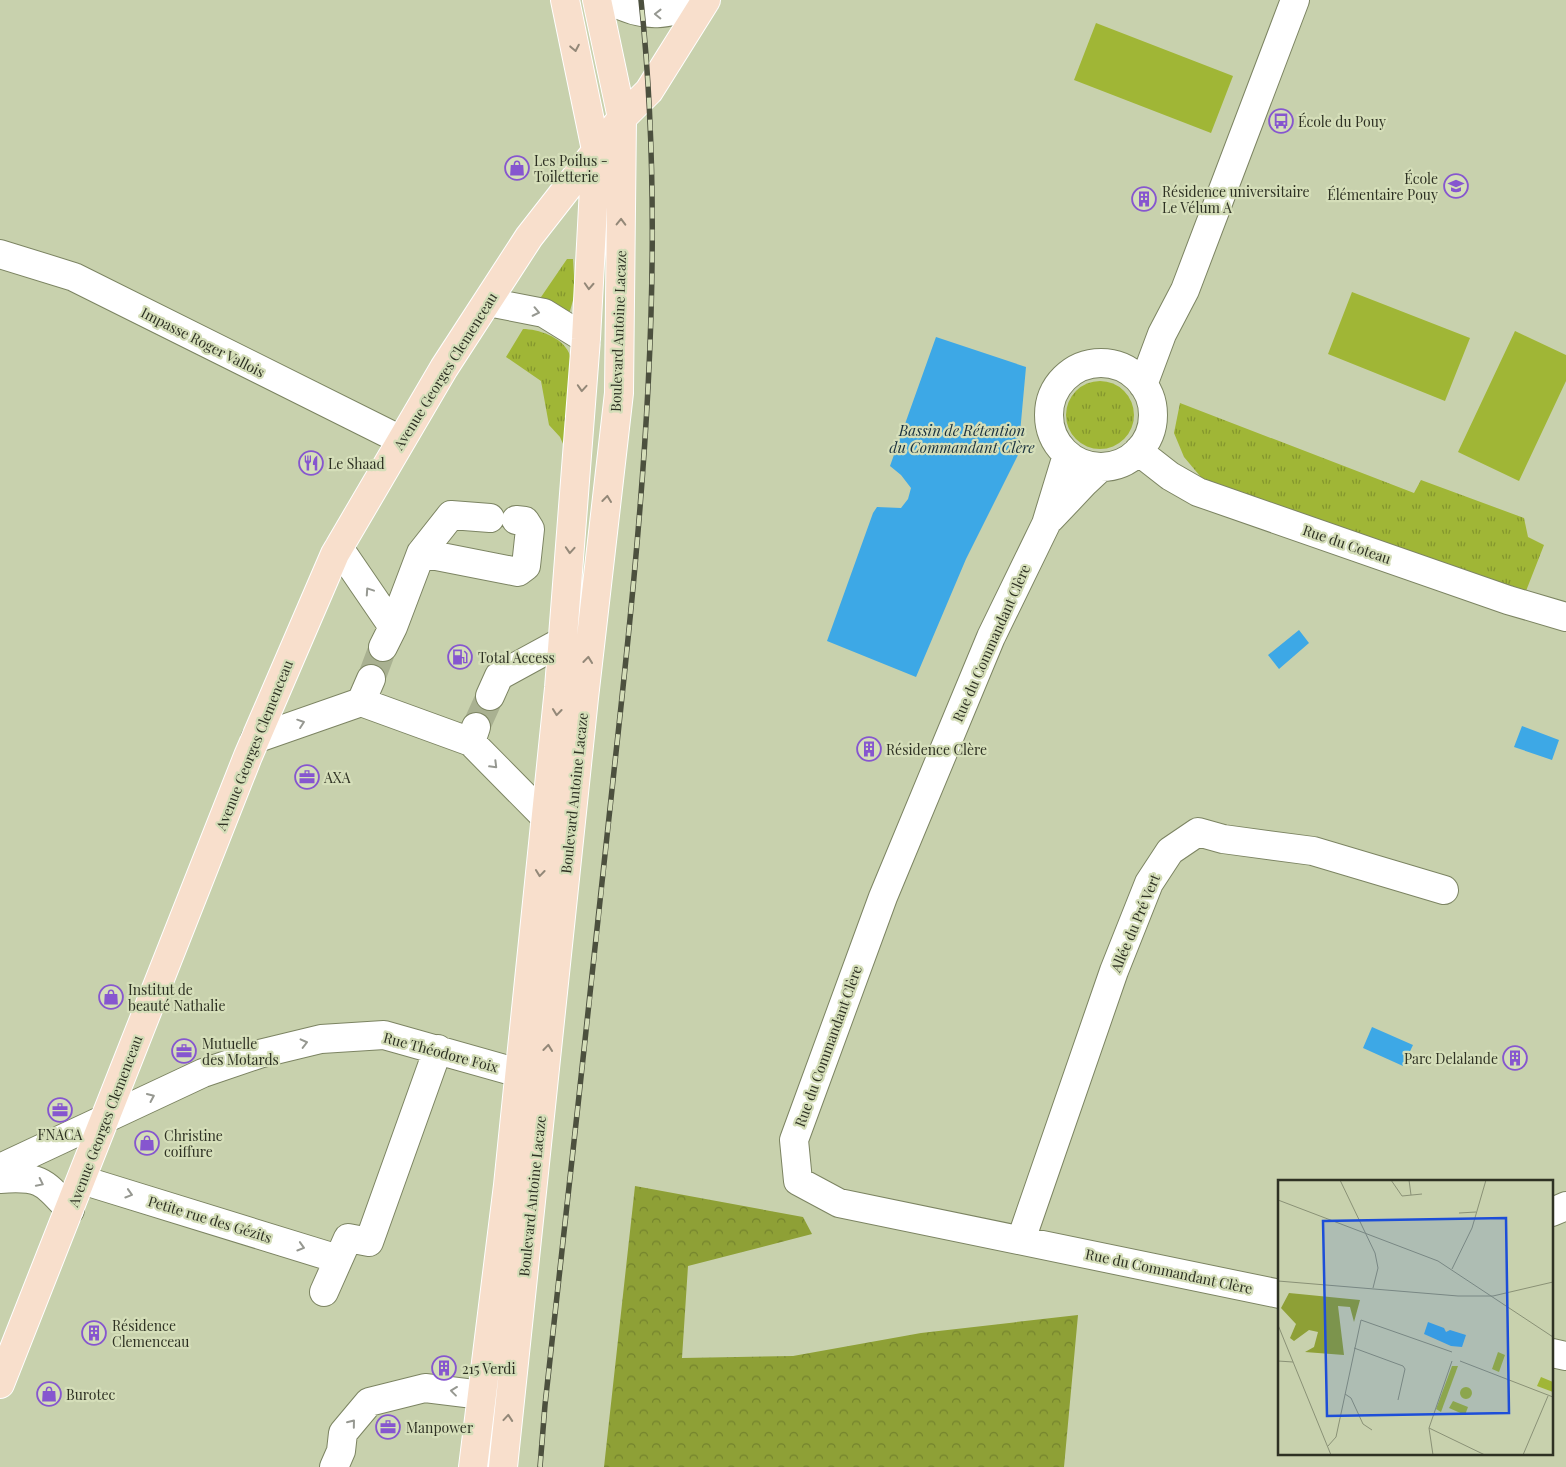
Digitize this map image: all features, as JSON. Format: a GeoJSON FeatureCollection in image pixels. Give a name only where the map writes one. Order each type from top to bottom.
{"type":"FeatureCollection","features":[{"type":"Feature","properties":{"kind":"main road","name":"Boulevard Antoine Lacaze"},"geometry":{"type":"LineString","coordinates":[[503,1467],[532,1075],[546,818],[563,641],[586,339],[596,150],[566,0]]}},
{"type":"Feature","properties":{"kind":"main road","name":"Boulevard Antoine Lacaze"},"geometry":{"type":"LineString","coordinates":[[473,1467],[482,1395],[532,1075],[584,698],[619,393],[622,118],[597,0]]}},
{"type":"Feature","properties":{"kind":"main road","name":"Avenue Georges Clemenceau"},"geometry":{"type":"LineString","coordinates":[[0,1384],[255,739],[339,548],[401,440],[529,237],[622,118],[650,91],[705,0]]}},
{"type":"Feature","properties":{"kind":"street"},"geometry":{"type":"LineString","coordinates":[[610,0],[626,9],[664,14],[679,11],[705,0]]}},
{"type":"Feature","properties":{"kind":"street"},"geometry":{"type":"LineString","coordinates":[[1143,386],[1162,334],[1185,290],[1295,0]]}},
{"type":"Feature","properties":{"kind":"street","name":"Impasse Roger Vallois"},"geometry":{"type":"LineString","coordinates":[[0,254],[74,277],[401,440]]}},
{"type":"Feature","properties":{"kind":"street"},"geometry":{"type":"LineString","coordinates":[[488,302],[544,313],[586,339]]}},
{"type":"Feature","properties":{"kind":"street"},"geometry":{"type":"LineString","coordinates":[[1102,363],[1118,366],[1132,374],[1143,386],[1150,400],[1153,416],[1150,432],[1132,457],[1117,465],[1102,467],[1089,466],[1067,455],[1055,441],[1049,424],[1050,406],[1056,388],[1068,374],[1084,366],[1130,355],[1162,334]]}},
{"type":"Feature","properties":{"kind":"street","name":"Rue du Coteau"},"geometry":{"type":"LineString","coordinates":[[1138,451],[1170,476],[1198,492],[1516,602],[1566,617]]}},
{"type":"Feature","properties":{"kind":"street","name":"Rue du Commandant Clère"},"geometry":{"type":"LineString","coordinates":[[1067,455],[1046,524],[991,637],[886,888],[794,1140],[798,1181],[839,1203],[1278,1294]]}},
{"type":"Feature","properties":{"kind":"street"},"geometry":{"type":"LineString","coordinates":[[1046,524],[1084,482],[1102,467]]}},
{"type":"Feature","properties":{"kind":"street"},"geometry":{"type":"LineString","coordinates":[[339,548],[388,637],[421,553],[451,515],[525,521],[530,529],[526,566],[518,572],[421,553]]}},
{"type":"Feature","properties":{"kind":"street"},"geometry":{"type":"LineString","coordinates":[[490,696],[499,676],[563,641]]}},
{"type":"Feature","properties":{"kind":"street"},"geometry":{"type":"LineString","coordinates":[[255,739],[366,691],[473,734],[546,818]]}},
{"type":"Feature","properties":{"kind":"street","name":"Allée du Pré Vert"},"geometry":{"type":"LineString","coordinates":[[1021,1240],[1114,971],[1149,883],[1170,851],[1198,832],[1224,839],[1313,851],[1444,890]]}},
{"type":"Feature","properties":{"kind":"street","name":"Rue Théodore Foix"},"geometry":{"type":"LineString","coordinates":[[0,1168],[203,1073],[259,1054],[321,1039],[384,1035],[532,1075]]}},
{"type":"Feature","properties":{"kind":"street"},"geometry":{"type":"LineString","coordinates":[[324,1292],[348,1238],[369,1242],[438,1049]]}},
{"type":"Feature","properties":{"kind":"street"},"geometry":{"type":"LineString","coordinates":[[0,1179],[25,1177],[39,1181],[70,1210]]}},
{"type":"Feature","properties":{"kind":"street","name":"Petite rue des Gézits"},"geometry":{"type":"LineString","coordinates":[[82,1180],[338,1259]]}},
{"type":"Feature","properties":{"kind":"street"},"geometry":{"type":"LineString","coordinates":[[1554,1211],[1566,1206]]}},
{"type":"Feature","properties":{"kind":"street"},"geometry":{"type":"LineString","coordinates":[[334,1467],[341,1451],[344,1433],[369,1402],[425,1388],[482,1395]]}},
{"type":"Feature","properties":{"kind":"green space"},"geometry":{"type":"Polygon","coordinates":[[[1096,23],[1233,76],[1211,133],[1074,80],[1096,23]]]}},
{"type":"Feature","properties":{"kind":"green space"},"geometry":{"type":"Polygon","coordinates":[[[567,259],[573,259],[575,293],[570,311],[563,311],[539,300],[567,259]]]}},
{"type":"Feature","properties":{"kind":"green space"},"geometry":{"type":"Polygon","coordinates":[[[1352,292],[1470,338],[1445,401],[1328,354],[1352,292]]]}},
{"type":"Feature","properties":{"kind":"green space"},"geometry":{"type":"Polygon","coordinates":[[[523,329],[536,331],[555,338],[566,347],[569,353],[571,361],[571,386],[567,453],[560,437],[549,425],[541,381],[506,357],[523,329]]]}},
{"type":"Feature","properties":{"kind":"green space"},"geometry":{"type":"Polygon","coordinates":[[[1515,331],[1566,355],[1566,381],[1519,481],[1458,452],[1515,331]]]}},
{"type":"Feature","properties":{"kind":"green space"},"geometry":{"type":"Polygon","coordinates":[[[1100,381],[1113,383],[1124,391],[1132,402],[1134,415],[1132,428],[1124,439],[1113,447],[1100,449],[1087,447],[1076,439],[1068,428],[1066,415],[1068,402],[1076,391],[1087,383],[1100,381]]]}},
{"type":"Feature","properties":{"kind":"green space"},"geometry":{"type":"Polygon","coordinates":[[[1180,403],[1414,493],[1421,480],[1524,518],[1528,537],[1544,545],[1526,591],[1205,482],[1184,457],[1174,433],[1180,403]]]}},
{"type":"Feature","properties":{"kind":"green space"},"geometry":{"type":"Polygon","coordinates":[[[635,1186],[803,1217],[812,1234],[688,1266],[682,1358],[793,1356],[921,1333],[1078,1315],[1064,1467],[604,1467],[635,1186]]]}},
{"type":"Feature","properties":{"kind":"water","name":"Bassin de Rétention du Commandant Clère"},"geometry":{"type":"Polygon","coordinates":[[[936,337],[1026,367],[1018,455],[966,559],[916,677],[827,641],[873,513],[877,507],[901,508],[908,499],[911,488],[901,475],[890,466],[936,337]]]}},
{"type":"Feature","properties":{"kind":"water"},"geometry":{"type":"Polygon","coordinates":[[[1299,630],[1309,643],[1279,669],[1268,655],[1299,630]]]}},
{"type":"Feature","properties":{"kind":"water"},"geometry":{"type":"Polygon","coordinates":[[[1522,726],[1559,740],[1552,760],[1514,747],[1522,726]]]}},
{"type":"Feature","properties":{"kind":"water"},"geometry":{"type":"Polygon","coordinates":[[[1372,1027],[1413,1045],[1403,1066],[1363,1048],[1372,1027]]]}},
{"type":"Feature","properties":{"kind":"tunnel"},"geometry":{"type":"LineString","coordinates":[[371,679],[383,647]]}},
{"type":"Feature","properties":{"kind":"tunnel"},"geometry":{"type":"LineString","coordinates":[[476,727],[490,696]]}},
{"type":"Feature","properties":{"kind":"railway"},"geometry":{"type":"LineString","coordinates":[[540,1467],[545,1405],[634,579],[642,482],[652,289],[652,193],[649,96],[641,0]]}},
{"type":"Feature","properties":{"kind":"place","name":"École du Pouy"},"geometry":{"type":"Point","coordinates":[1281,121]}},
{"type":"Feature","properties":{"kind":"place","name":"Les Poilus - Toiletterie"},"geometry":{"type":"Point","coordinates":[517,168]}},
{"type":"Feature","properties":{"kind":"place","name":"École Élémentaire Pouy"},"geometry":{"type":"Point","coordinates":[1456,186]}},
{"type":"Feature","properties":{"kind":"place","name":"Résidence universitaire Le Vélum A"},"geometry":{"type":"Point","coordinates":[1144,199]}},
{"type":"Feature","properties":{"kind":"place","name":"Le Shaad"},"geometry":{"type":"Point","coordinates":[311,463]}},
{"type":"Feature","properties":{"kind":"place","name":"Total Access"},"geometry":{"type":"Point","coordinates":[460,657]}},
{"type":"Feature","properties":{"kind":"place","name":"Résidence Clère"},"geometry":{"type":"Point","coordinates":[869,749]}},
{"type":"Feature","properties":{"kind":"place","name":"AXA"},"geometry":{"type":"Point","coordinates":[307,777]}},
{"type":"Feature","properties":{"kind":"place","name":"Institut de beauté Nathalie"},"geometry":{"type":"Point","coordinates":[111,997]}},
{"type":"Feature","properties":{"kind":"place","name":"Mutuelle des Motards"},"geometry":{"type":"Point","coordinates":[184,1051]}},
{"type":"Feature","properties":{"kind":"place","name":"Parc Delalande"},"geometry":{"type":"Point","coordinates":[1515,1058]}},
{"type":"Feature","properties":{"kind":"place","name":"FNACA"},"geometry":{"type":"Point","coordinates":[60,1110]}},
{"type":"Feature","properties":{"kind":"place","name":"Christine coiffure"},"geometry":{"type":"Point","coordinates":[147,1143]}},
{"type":"Feature","properties":{"kind":"place","name":"Résidence Clemenceau"},"geometry":{"type":"Point","coordinates":[94,1333]}},
{"type":"Feature","properties":{"kind":"place","name":"215 Verdi"},"geometry":{"type":"Point","coordinates":[444,1368]}},
{"type":"Feature","properties":{"kind":"place","name":"Burotec"},"geometry":{"type":"Point","coordinates":[49,1394]}},
{"type":"Feature","properties":{"kind":"place","name":"Manpower"},"geometry":{"type":"Point","coordinates":[388,1427]}}]}
